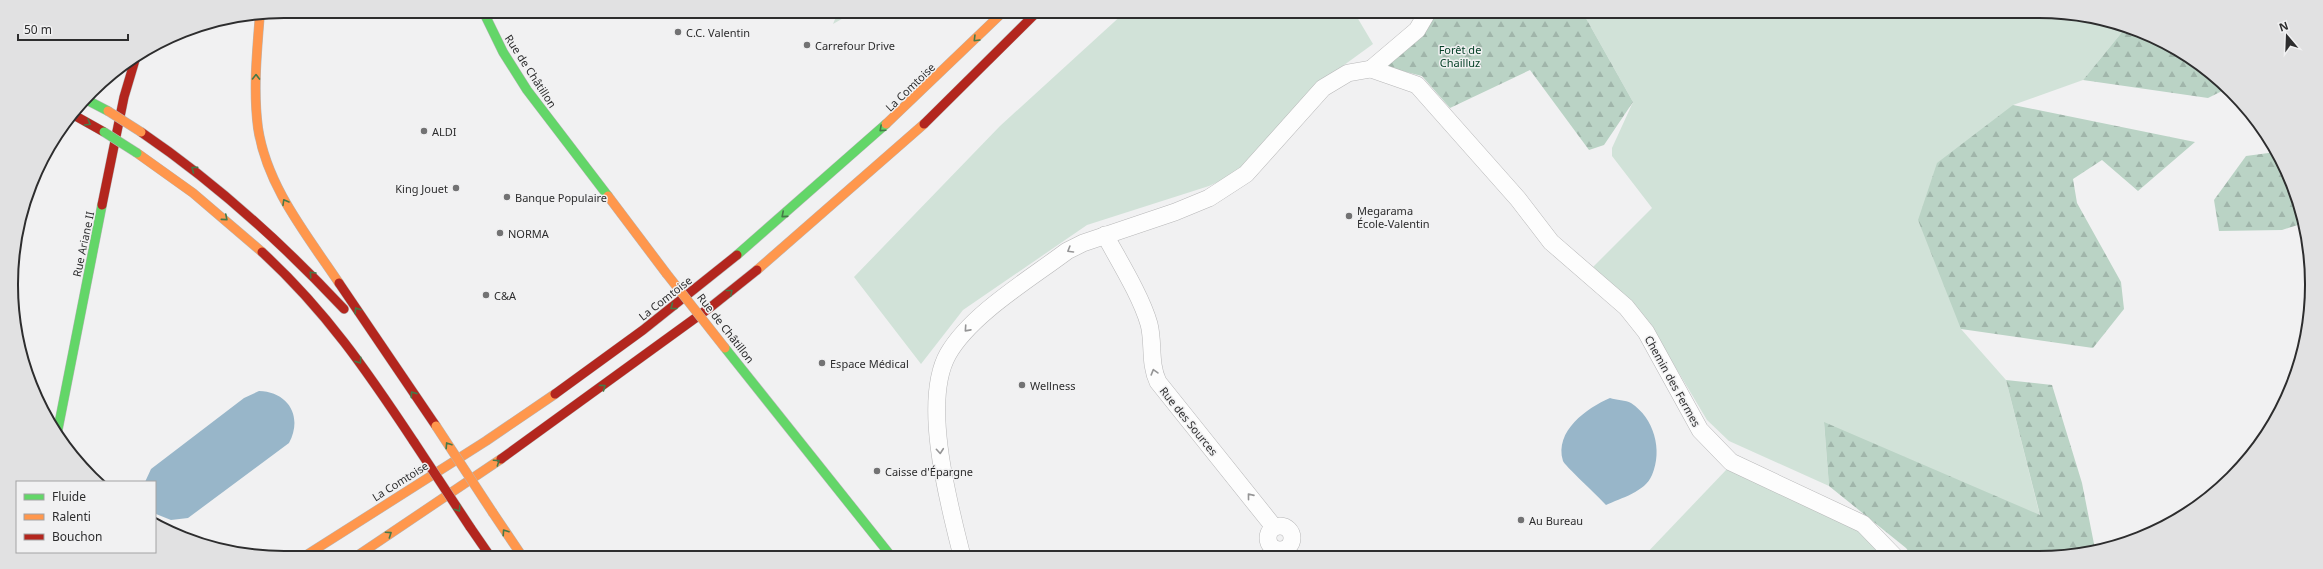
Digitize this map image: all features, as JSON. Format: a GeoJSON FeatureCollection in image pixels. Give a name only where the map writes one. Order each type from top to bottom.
{"type":"FeatureCollection","features":[{"type":"Feature","properties":{"kind":"main road","name":"Rue de Châtillon"},"geometry":{"type":"LineString","coordinates":[[486,18],[503,52],[527,90],[666,273],[887,551]]}},
{"type":"Feature","properties":{"kind":"main road","name":"La Comtoise"},"geometry":{"type":"LineString","coordinates":[[313,551],[512,425],[697,288],[834,173],[911,104],[998,18]]}},
{"type":"Feature","properties":{"kind":"main road"},"geometry":{"type":"LineString","coordinates":[[364,551],[523,444],[712,306],[764,264],[933,116],[1031,18]]}},
{"type":"Feature","properties":{"kind":"main road"},"geometry":{"type":"LineString","coordinates":[[260,19],[256,95],[258,131],[266,160],[286,205],[385,355],[436,426],[492,513],[519,551]]}},
{"type":"Feature","properties":{"kind":"main road","name":"Rue Ariane II"},"geometry":{"type":"LineString","coordinates":[[59,426],[124,97],[134,65]]}},
{"type":"Feature","properties":{"kind":"main road"},"geometry":{"type":"LineString","coordinates":[[91,102],[108,111],[176,155],[252,215],[292,253],[385,355]]}},
{"type":"Feature","properties":{"kind":"main road"},"geometry":{"type":"LineString","coordinates":[[77,117],[137,153],[206,202],[242,233],[286,275],[341,336],[487,551]]}},
{"type":"Feature","properties":{"kind":"street"},"geometry":{"type":"LineString","coordinates":[[961,551],[941,459],[937,406],[939,376],[948,354],[966,330],[986,312],[1067,251],[1105,234],[1175,212],[1209,198],[1246,174],[1324,88],[1348,73],[1371,69],[1417,30],[1424,18]]}},
{"type":"Feature","properties":{"kind":"street","name":"Chemin des Fermes"},"geometry":{"type":"LineString","coordinates":[[1371,69],[1417,85],[1518,199],[1551,242],[1626,307],[1646,332],[1700,430],[1717,449],[1731,462],[1863,524],[1889,551]]}},
{"type":"Feature","properties":{"kind":"street","name":"Rue des Sources"},"geometry":{"type":"LineString","coordinates":[[1105,234],[1145,314],[1152,338],[1154,373],[1158,382],[1274,527],[1284,526],[1289,529],[1292,535],[1291,542],[1288,547],[1282,551]]}},
{"type":"Feature","properties":{"kind":"green space"},"geometry":{"type":"Polygon","coordinates":[[[836,18],[844,18],[833,24],[836,18]]]}},
{"type":"Feature","properties":{"kind":"green space"},"geometry":{"type":"Polygon","coordinates":[[[1118,18],[1358,18],[1373,44],[1318,84],[1239,172],[1209,186],[1087,225],[963,310],[921,364],[854,277],[1000,126],[1118,18]]]}},
{"type":"Feature","properties":{"kind":"green space","name":"Forêt de Chailluz"},"geometry":{"type":"Polygon","coordinates":[[[1430,18],[1586,18],[1633,102],[1604,145],[1589,150],[1530,70],[1450,108],[1422,76],[1383,66],[1430,18]]]}},
{"type":"Feature","properties":{"kind":"green space"},"geometry":{"type":"Polygon","coordinates":[[[1586,18],[2038,18],[2073,20],[2122,32],[2083,80],[2013,105],[1961,329],[2006,380],[2040,516],[1824,423],[1829,486],[1729,441],[1707,420],[1655,333],[1590,270],[1652,208],[1612,156],[1612,148],[1633,102],[1586,18]]]}},
{"type":"Feature","properties":{"kind":"green space"},"geometry":{"type":"Polygon","coordinates":[[[2122,32],[2156,45],[2187,63],[2222,91],[2208,98],[2083,80],[2122,32]]]}},
{"type":"Feature","properties":{"kind":"green space"},"geometry":{"type":"Polygon","coordinates":[[[2013,105],[2195,142],[2138,191],[2102,160],[2073,179],[2077,203],[2121,282],[2124,309],[2093,348],[1961,329],[1918,220],[1937,163],[2013,105]]]}},
{"type":"Feature","properties":{"kind":"green space"},"geometry":{"type":"Polygon","coordinates":[[[2270,153],[2285,183],[2298,225],[2282,230],[2219,231],[2214,200],[2246,156],[2270,153]]]}},
{"type":"Feature","properties":{"kind":"green space"},"geometry":{"type":"Polygon","coordinates":[[[2006,380],[2052,385],[2082,483],[2094,545],[2073,549],[2038,551],[1908,551],[1829,486],[1824,422],[2040,515],[2006,380]]]}},
{"type":"Feature","properties":{"kind":"green space"},"geometry":{"type":"Polygon","coordinates":[[[1727,469],[1861,528],[1879,551],[1649,551],[1727,469]]]}},
{"type":"Feature","properties":{"kind":"water"},"geometry":{"type":"Polygon","coordinates":[[[259,391],[269,392],[285,401],[294,415],[293,433],[289,443],[188,518],[171,520],[156,514],[156,481],[145,481],[151,469],[244,398],[259,391]]]}},
{"type":"Feature","properties":{"kind":"water"},"geometry":{"type":"Polygon","coordinates":[[[1610,398],[1631,403],[1646,417],[1654,435],[1657,455],[1652,475],[1644,486],[1632,494],[1606,505],[1565,464],[1561,450],[1563,440],[1574,422],[1601,402],[1610,398]]]}},
{"type":"Feature","properties":{"kind":"traffic: fast"},"geometry":{"type":"LineString","coordinates":[[486,18],[503,52],[527,90],[608,196]]}},
{"type":"Feature","properties":{"kind":"traffic: fast"},"geometry":{"type":"LineString","coordinates":[[91,102],[108,111]]}},
{"type":"Feature","properties":{"kind":"traffic: fast"},"geometry":{"type":"LineString","coordinates":[[737,255],[886,124]]}},
{"type":"Feature","properties":{"kind":"traffic: fast"},"geometry":{"type":"LineString","coordinates":[[104,132],[137,153]]}},
{"type":"Feature","properties":{"kind":"traffic: fast"},"geometry":{"type":"LineString","coordinates":[[59,426],[102,205]]}},
{"type":"Feature","properties":{"kind":"traffic: fast"},"geometry":{"type":"LineString","coordinates":[[725,348],[887,551]]}},
{"type":"Feature","properties":{"kind":"traffic: slow"},"geometry":{"type":"LineString","coordinates":[[886,124],[997,18]]}},
{"type":"Feature","properties":{"kind":"traffic: slow"},"geometry":{"type":"LineString","coordinates":[[260,19],[256,70],[256,99],[258,128],[263,150],[270,170],[290,210],[339,283]]}},
{"type":"Feature","properties":{"kind":"traffic: slow"},"geometry":{"type":"LineString","coordinates":[[108,111],[141,132]]}},
{"type":"Feature","properties":{"kind":"traffic: slow"},"geometry":{"type":"LineString","coordinates":[[757,270],[924,124]]}},
{"type":"Feature","properties":{"kind":"traffic: slow"},"geometry":{"type":"LineString","coordinates":[[137,153],[193,193],[262,252]]}},
{"type":"Feature","properties":{"kind":"traffic: slow"},"geometry":{"type":"LineString","coordinates":[[608,196],[666,273]]}},
{"type":"Feature","properties":{"kind":"traffic: slow"},"geometry":{"type":"LineString","coordinates":[[666,273],[725,348]]}},
{"type":"Feature","properties":{"kind":"traffic: slow"},"geometry":{"type":"LineString","coordinates":[[313,551],[486,441],[555,394]]}},
{"type":"Feature","properties":{"kind":"traffic: slow"},"geometry":{"type":"LineString","coordinates":[[436,426],[493,513]]}},
{"type":"Feature","properties":{"kind":"traffic: slow"},"geometry":{"type":"LineString","coordinates":[[364,551],[501,459]]}},
{"type":"Feature","properties":{"kind":"traffic: slow"},"geometry":{"type":"LineString","coordinates":[[493,513],[519,551]]}},
{"type":"Feature","properties":{"kind":"traffic: jam"},"geometry":{"type":"LineString","coordinates":[[924,124],[1031,18]]}},
{"type":"Feature","properties":{"kind":"traffic: jam"},"geometry":{"type":"LineString","coordinates":[[102,205],[124,97],[134,65]]}},
{"type":"Feature","properties":{"kind":"traffic: jam"},"geometry":{"type":"LineString","coordinates":[[77,117],[104,132]]}},
{"type":"Feature","properties":{"kind":"traffic: jam"},"geometry":{"type":"LineString","coordinates":[[141,132],[222,193],[272,237],[344,309]]}},
{"type":"Feature","properties":{"kind":"traffic: jam"},"geometry":{"type":"LineString","coordinates":[[262,252],[285,274],[326,319],[362,366],[414,442]]}},
{"type":"Feature","properties":{"kind":"traffic: jam"},"geometry":{"type":"LineString","coordinates":[[555,394],[643,330],[737,255]]}},
{"type":"Feature","properties":{"kind":"traffic: jam"},"geometry":{"type":"LineString","coordinates":[[501,459],[712,306],[757,270]]}},
{"type":"Feature","properties":{"kind":"traffic: jam"},"geometry":{"type":"LineString","coordinates":[[339,283],[436,426]]}},
{"type":"Feature","properties":{"kind":"traffic: jam"},"geometry":{"type":"LineString","coordinates":[[414,442],[470,527]]}},
{"type":"Feature","properties":{"kind":"traffic: jam"},"geometry":{"type":"LineString","coordinates":[[470,527],[487,551]]}},
{"type":"Feature","properties":{"kind":"place","name":"C.C. Valentin"},"geometry":{"type":"Point","coordinates":[678,32]}},
{"type":"Feature","properties":{"kind":"place","name":"Carrefour Drive"},"geometry":{"type":"Point","coordinates":[807,45]}},
{"type":"Feature","properties":{"kind":"place","name":"ALDI"},"geometry":{"type":"Point","coordinates":[424,131]}},
{"type":"Feature","properties":{"kind":"place","name":"King Jouet"},"geometry":{"type":"Point","coordinates":[456,188]}},
{"type":"Feature","properties":{"kind":"place","name":"Banque Populaire"},"geometry":{"type":"Point","coordinates":[507,197]}},
{"type":"Feature","properties":{"kind":"place","name":"Megarama École-Valentin"},"geometry":{"type":"Point","coordinates":[1349,216]}},
{"type":"Feature","properties":{"kind":"place","name":"NORMA"},"geometry":{"type":"Point","coordinates":[500,233]}},
{"type":"Feature","properties":{"kind":"place","name":"C&A"},"geometry":{"type":"Point","coordinates":[486,295]}},
{"type":"Feature","properties":{"kind":"place","name":"Espace Médical"},"geometry":{"type":"Point","coordinates":[822,363]}},
{"type":"Feature","properties":{"kind":"place","name":"Wellness"},"geometry":{"type":"Point","coordinates":[1022,385]}},
{"type":"Feature","properties":{"kind":"place","name":"Caisse d'Épargne"},"geometry":{"type":"Point","coordinates":[877,471]}},
{"type":"Feature","properties":{"kind":"place","name":"Au Bureau"},"geometry":{"type":"Point","coordinates":[1521,520]}}]}
